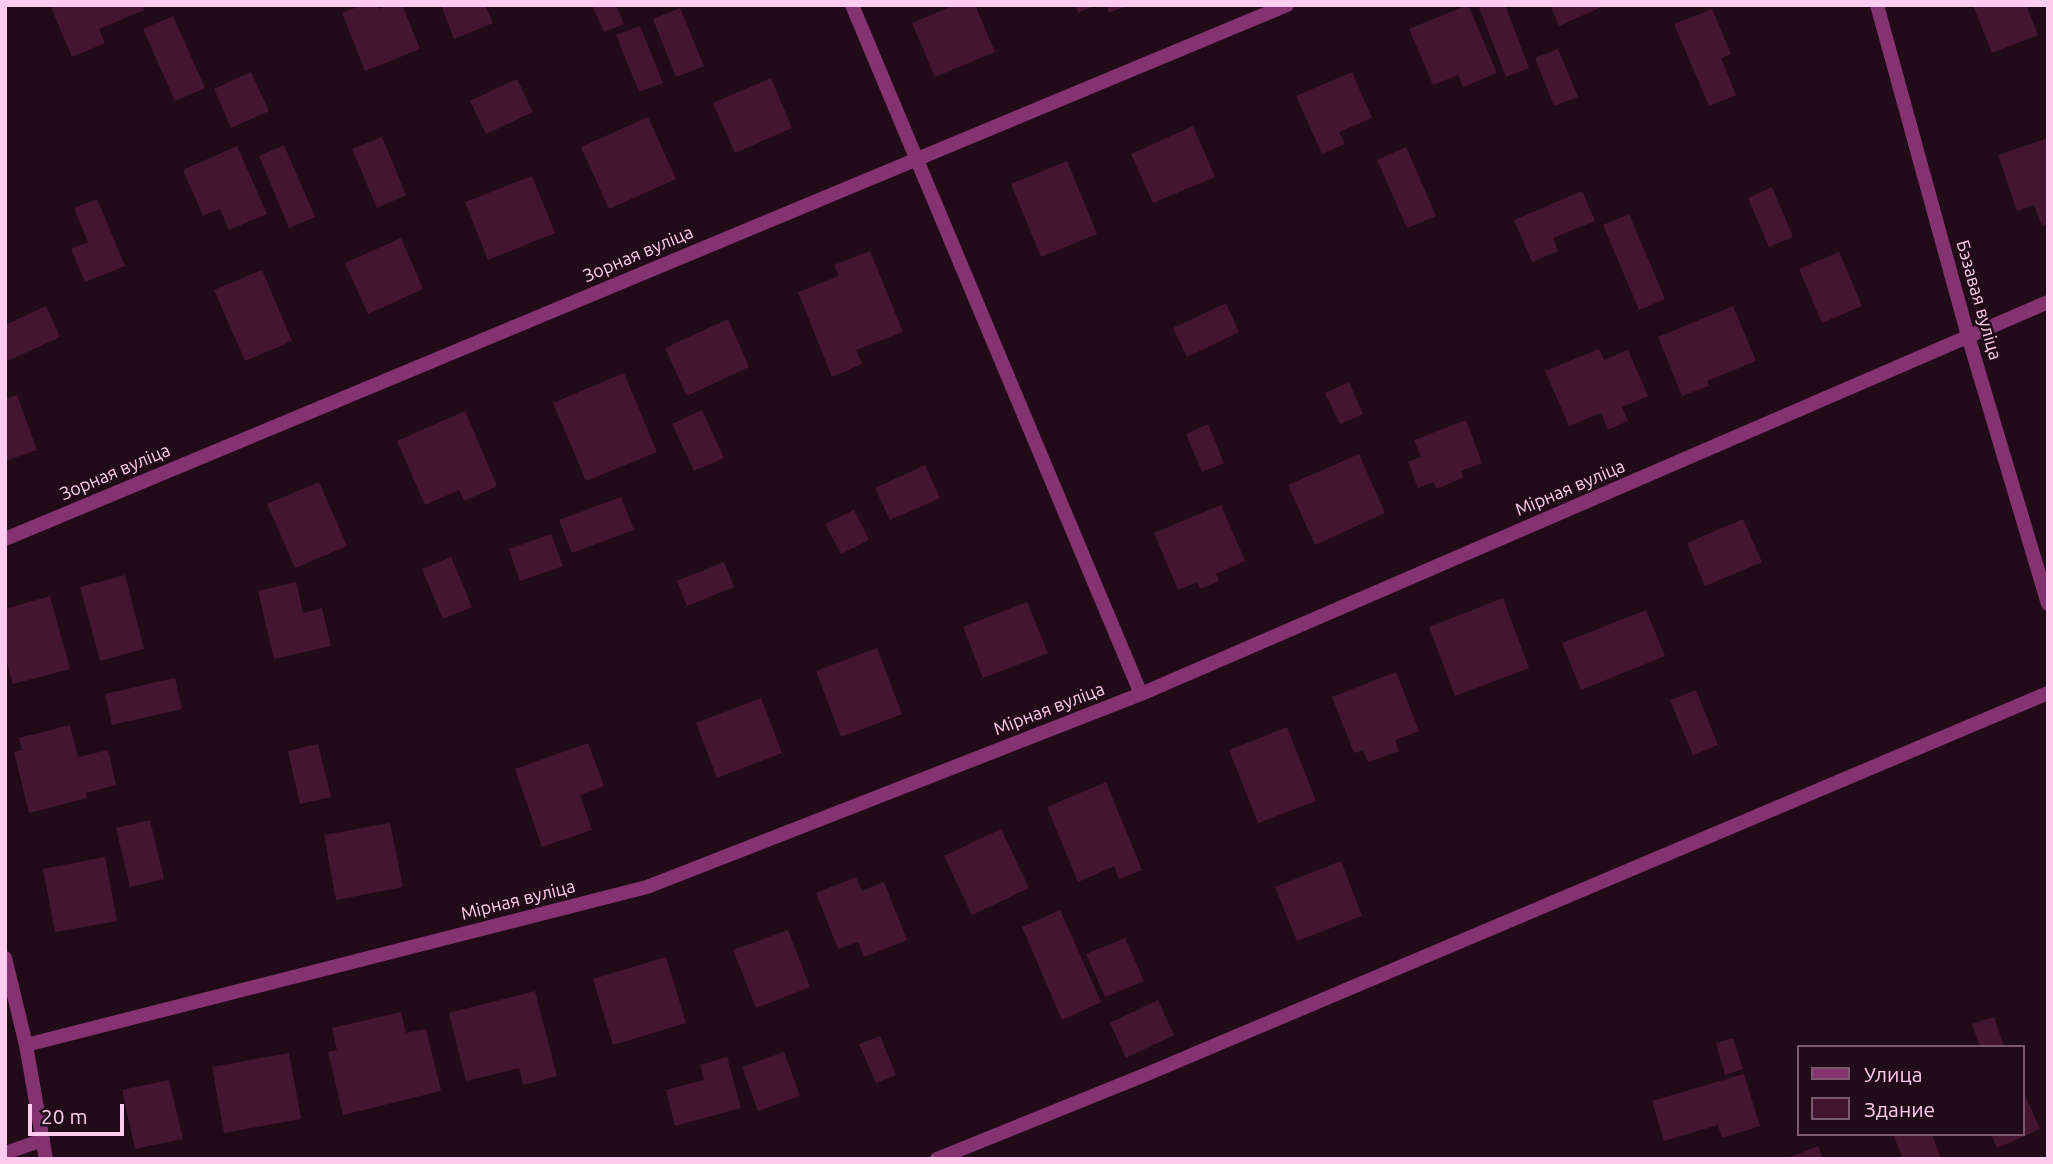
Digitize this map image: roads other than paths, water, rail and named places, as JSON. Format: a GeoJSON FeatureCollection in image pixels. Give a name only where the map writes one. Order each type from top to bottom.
{"type":"FeatureCollection","features":[{"type":"Feature","properties":{"kind":"street"},"geometry":{"type":"LineString","coordinates":[[852,5],[1140,694]]}},
{"type":"Feature","properties":{"kind":"street","name":"Зорная вуліца"},"geometry":{"type":"LineString","coordinates":[[5,539],[1287,5]]}},
{"type":"Feature","properties":{"kind":"street","name":"Бэзавая вуліца"},"geometry":{"type":"LineString","coordinates":[[1877,5],[1968,336],[2048,604]]}},
{"type":"Feature","properties":{"kind":"street","name":"Мірная вуліца"},"geometry":{"type":"LineString","coordinates":[[26,1045],[647,887],[1140,694],[2048,302]]}},
{"type":"Feature","properties":{"kind":"street"},"geometry":{"type":"LineString","coordinates":[[937,1159],[1147,1074],[2048,693]]}},
{"type":"Feature","properties":{"kind":"street"},"geometry":{"type":"LineString","coordinates":[[5,958],[26,1045],[46,1159]]}},
{"type":"Feature","properties":{"kind":"street"},"geometry":{"type":"LineString","coordinates":[[5,1153],[43,1140]]}}]}
